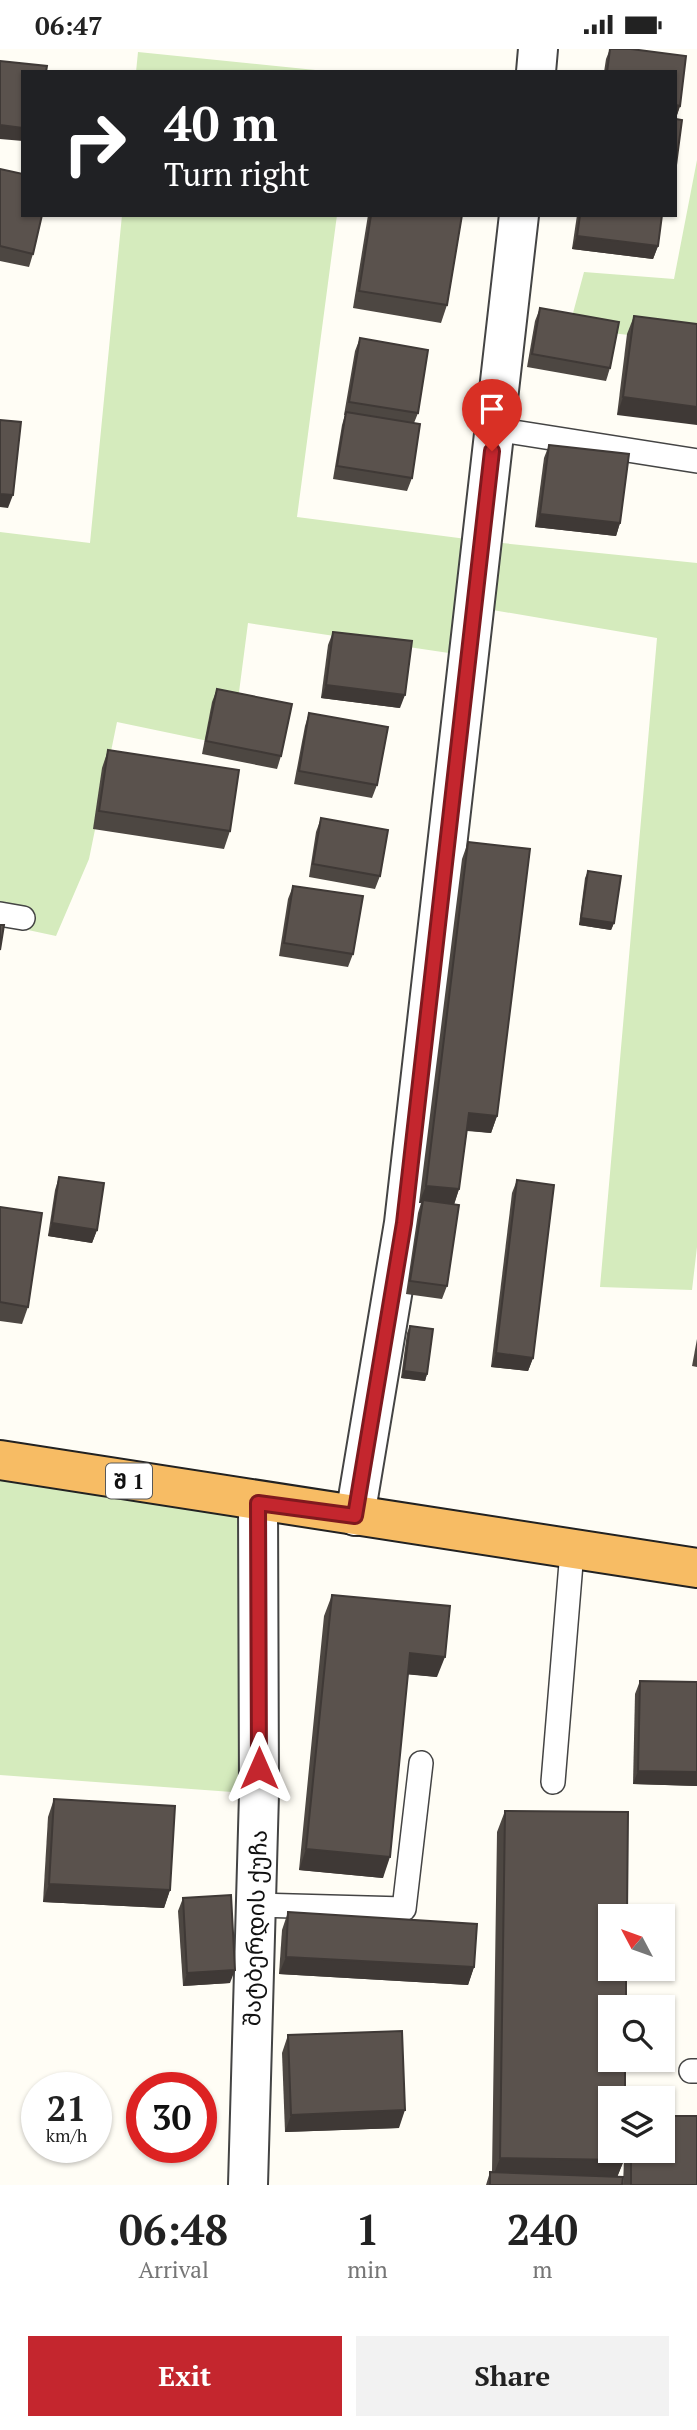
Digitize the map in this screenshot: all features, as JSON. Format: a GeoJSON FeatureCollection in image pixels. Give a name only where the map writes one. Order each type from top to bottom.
{"type":"FeatureCollection","features":[{"type":"Feature","properties":{"kind":"highway","name":"შ 1"},"geometry":{"type":"LineString","coordinates":[[0,1460],[258,1503],[697,1569]]}},
{"type":"Feature","properties":{"kind":"street"},"geometry":{"type":"LineString","coordinates":[[536,70],[538,49]]}},
{"type":"Feature","properties":{"kind":"street"},"geometry":{"type":"LineString","coordinates":[[355,1516],[404,1223],[519,217]]}},
{"type":"Feature","properties":{"kind":"street","name":"შატბერდის ქუჩა"},"geometry":{"type":"LineString","coordinates":[[248,2185],[256,1905],[258,1503]]}},
{"type":"Feature","properties":{"kind":"lane"},"geometry":{"type":"LineString","coordinates":[[495,429],[697,461]]}},
{"type":"Feature","properties":{"kind":"lane"},"geometry":{"type":"LineString","coordinates":[[0,914],[23,918]]}},
{"type":"Feature","properties":{"kind":"lane"},"geometry":{"type":"LineString","coordinates":[[553,1781],[572,1551]]}},
{"type":"Feature","properties":{"kind":"lane"},"geometry":{"type":"LineString","coordinates":[[256,1905],[404,1909],[421,1763]]}},
{"type":"Feature","properties":{"kind":"green space"},"geometry":{"type":"Polygon","coordinates":[[[138,52],[315,70],[136,70],[138,52]]]}},
{"type":"Feature","properties":{"kind":"green space"},"geometry":{"type":"Polygon","coordinates":[[[697,160],[697,343],[569,328],[584,272],[674,279],[697,160]]]}},
{"type":"Feature","properties":{"kind":"green space"},"geometry":{"type":"Polygon","coordinates":[[[122,217],[337,217],[297,517],[482,541],[697,563],[697,1247],[692,1290],[600,1287],[657,638],[475,607],[469,656],[248,623],[232,746],[117,722],[89,859],[56,936],[0,924],[0,532],[90,543],[122,217]]]}},
{"type":"Feature","properties":{"kind":"green space"},"geometry":{"type":"Polygon","coordinates":[[[0,1475],[245,1517],[259,1794],[0,1775],[0,1475]]]}},
{"type":"Feature","properties":{"kind":"building"},"geometry":{"type":"Polygon","coordinates":[[[610,49],[686,56],[680,106],[677,105],[677,70],[607,70],[610,49]]]}},
{"type":"Feature","properties":{"kind":"building"},"geometry":{"type":"Polygon","coordinates":[[[0,61],[47,66],[46,70],[21,70],[21,128],[0,125],[0,61]]]}},
{"type":"Feature","properties":{"kind":"building"},"geometry":{"type":"Polygon","coordinates":[[[677,119],[682,120],[677,158],[677,119]]]}},
{"type":"Feature","properties":{"kind":"building"},"geometry":{"type":"Polygon","coordinates":[[[0,169],[21,174],[21,217],[42,217],[33,254],[0,246],[0,169]]]}},
{"type":"Feature","properties":{"kind":"building"},"geometry":{"type":"Polygon","coordinates":[[[371,217],[462,217],[447,305],[359,291],[371,217]]]}},
{"type":"Feature","properties":{"kind":"building"},"geometry":{"type":"Polygon","coordinates":[[[580,217],[662,217],[658,246],[577,236],[580,217]]]}},
{"type":"Feature","properties":{"kind":"building"},"geometry":{"type":"Polygon","coordinates":[[[540,308],[619,322],[610,368],[532,354],[540,308]]]}},
{"type":"Feature","properties":{"kind":"building"},"geometry":{"type":"Polygon","coordinates":[[[634,316],[697,324],[697,407],[623,397],[634,316]]]}},
{"type":"Feature","properties":{"kind":"building"},"geometry":{"type":"Polygon","coordinates":[[[360,338],[428,350],[418,413],[349,402],[360,338]]]}},
{"type":"Feature","properties":{"kind":"building"},"geometry":{"type":"Polygon","coordinates":[[[346,412],[420,424],[412,478],[337,466],[346,412]]]}},
{"type":"Feature","properties":{"kind":"building"},"geometry":{"type":"Polygon","coordinates":[[[0,420],[21,422],[13,495],[0,494],[0,420]]]}},
{"type":"Feature","properties":{"kind":"building"},"geometry":{"type":"Polygon","coordinates":[[[549,445],[629,454],[620,523],[540,514],[549,445]]]}},
{"type":"Feature","properties":{"kind":"building"},"geometry":{"type":"Polygon","coordinates":[[[333,632],[412,641],[405,695],[326,685],[333,632]]]}},
{"type":"Feature","properties":{"kind":"building"},"geometry":{"type":"Polygon","coordinates":[[[217,689],[292,704],[281,756],[206,741],[217,689]]]}},
{"type":"Feature","properties":{"kind":"building"},"geometry":{"type":"Polygon","coordinates":[[[309,713],[388,727],[377,785],[299,771],[309,713]]]}},
{"type":"Feature","properties":{"kind":"building"},"geometry":{"type":"Polygon","coordinates":[[[108,750],[239,770],[230,831],[99,811],[108,750]]]}},
{"type":"Feature","properties":{"kind":"building"},"geometry":{"type":"Polygon","coordinates":[[[321,818],[388,830],[380,876],[313,864],[321,818]]]}},
{"type":"Feature","properties":{"kind":"building"},"geometry":{"type":"Polygon","coordinates":[[[468,842],[530,849],[497,1116],[469,1113],[459,1189],[426,1186],[468,842]]]}},
{"type":"Feature","properties":{"kind":"building"},"geometry":{"type":"Polygon","coordinates":[[[588,871],[621,876],[614,923],[581,918],[588,871]]]}},
{"type":"Feature","properties":{"kind":"building"},"geometry":{"type":"Polygon","coordinates":[[[293,886],[363,896],[353,954],[284,943],[293,886]]]}},
{"type":"Feature","properties":{"kind":"building"},"geometry":{"type":"Polygon","coordinates":[[[0,925],[4,925],[0,950],[0,925]]]}},
{"type":"Feature","properties":{"kind":"building"},"geometry":{"type":"Polygon","coordinates":[[[59,1177],[104,1183],[97,1230],[52,1223],[59,1177]]]}},
{"type":"Feature","properties":{"kind":"building"},"geometry":{"type":"Polygon","coordinates":[[[517,1180],[554,1185],[533,1358],[496,1353],[517,1180]]]}},
{"type":"Feature","properties":{"kind":"building"},"geometry":{"type":"Polygon","coordinates":[[[423,1200],[459,1205],[447,1286],[410,1281],[423,1200]]]}},
{"type":"Feature","properties":{"kind":"building"},"geometry":{"type":"Polygon","coordinates":[[[0,1207],[42,1213],[28,1307],[0,1302],[0,1207]]]}},
{"type":"Feature","properties":{"kind":"building"},"geometry":{"type":"Polygon","coordinates":[[[410,1326],[433,1329],[427,1374],[404,1371],[410,1326]]]}},
{"type":"Feature","properties":{"kind":"building"},"geometry":{"type":"Polygon","coordinates":[[[332,1595],[450,1606],[445,1657],[410,1653],[390,1857],[306,1849],[332,1595]]]}},
{"type":"Feature","properties":{"kind":"building"},"geometry":{"type":"Polygon","coordinates":[[[640,1681],[697,1682],[697,1772],[638,1771],[640,1681]]]}},
{"type":"Feature","properties":{"kind":"building"},"geometry":{"type":"Polygon","coordinates":[[[54,1799],[175,1806],[170,1890],[49,1884],[54,1799]]]}},
{"type":"Feature","properties":{"kind":"building"},"geometry":{"type":"Polygon","coordinates":[[[505,1811],[628,1812],[627,1904],[598,1904],[598,1981],[626,1981],[626,1995],[598,1995],[598,2072],[625,2072],[625,2086],[598,2086],[598,2160],[500,2158],[505,1811]]]}},
{"type":"Feature","properties":{"kind":"building"},"geometry":{"type":"Polygon","coordinates":[[[231,1895],[235,1970],[187,1973],[183,1898],[231,1895]]]}},
{"type":"Feature","properties":{"kind":"building"},"geometry":{"type":"Polygon","coordinates":[[[288,1912],[477,1924],[474,1967],[286,1957],[288,1912]]]}},
{"type":"Feature","properties":{"kind":"building"},"geometry":{"type":"Polygon","coordinates":[[[402,2031],[405,2110],[291,2115],[288,2035],[402,2031]]]}},
{"type":"Feature","properties":{"kind":"building"},"geometry":{"type":"Polygon","coordinates":[[[675,2116],[697,2116],[697,2185],[631,2185],[631,2163],[675,2163],[675,2116]]]}},
{"type":"Feature","properties":{"kind":"building"},"geometry":{"type":"Polygon","coordinates":[[[490,2172],[623,2177],[622,2185],[490,2185],[490,2172]]]}},
{"type":"Feature","properties":{"kind":"route"},"geometry":{"type":"LineString","coordinates":[[259,1768],[258,1503],[355,1516],[404,1223],[492,451]]}}]}
